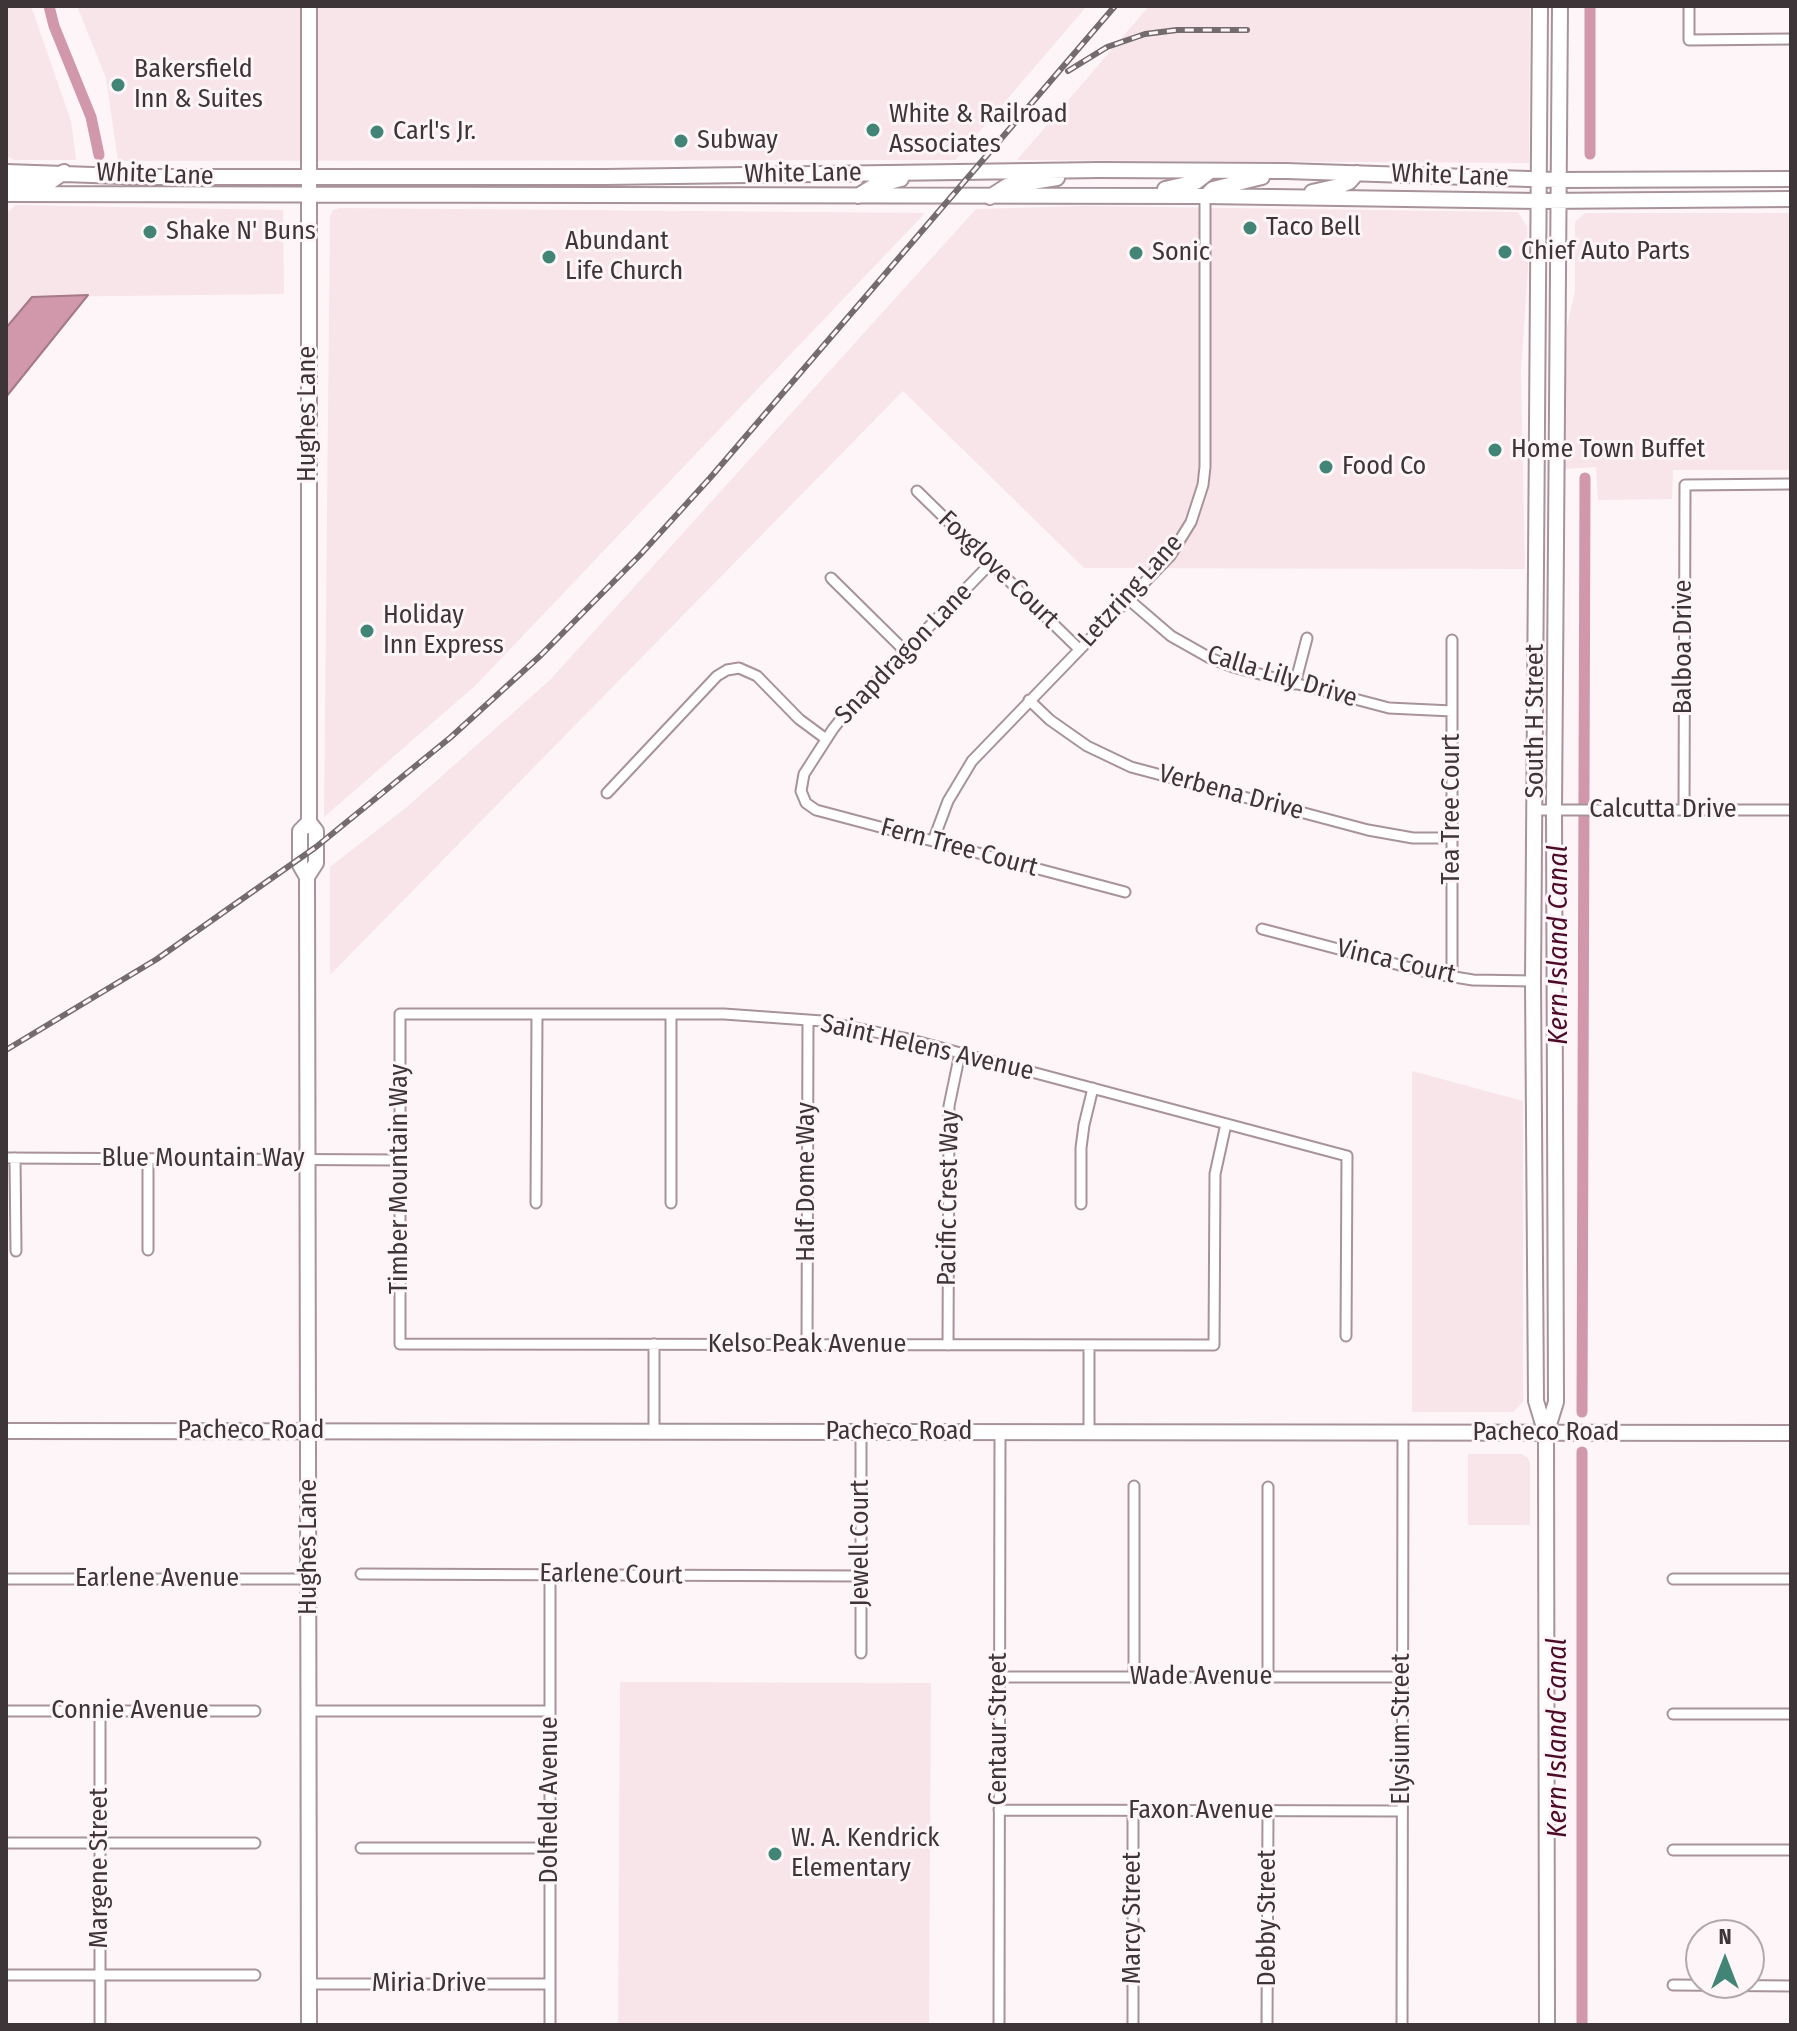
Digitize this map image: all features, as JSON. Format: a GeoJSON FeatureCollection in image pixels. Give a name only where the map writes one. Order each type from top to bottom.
{"type":"FeatureCollection","features":[{"type":"Feature","properties":{"kind":"street","name":"Hughes Lane"},"geometry":{"type":"LineString","coordinates":[[309,6],[309,822],[316,831],[316,863],[307,877],[309,2025]]}},
{"type":"Feature","properties":{"kind":"street","name":"South H Street"},"geometry":{"type":"LineString","coordinates":[[1540,6],[1533,981],[1536,1401],[1546,1434],[1547,2025]]}},
{"type":"Feature","properties":{"kind":"street","name":"South H Street"},"geometry":{"type":"LineString","coordinates":[[1546,1434],[1556,1402],[1554,810],[1560,6]]}},
{"type":"Feature","properties":{"kind":"street"},"geometry":{"type":"LineString","coordinates":[[1689,6],[1689,40],[1791,39]]}},
{"type":"Feature","properties":{"kind":"street"},"geometry":{"type":"LineString","coordinates":[[1540,28],[1546,31],[1551,42],[1560,94]]}},
{"type":"Feature","properties":{"kind":"street","name":"White Lane"},"geometry":{"type":"LineString","coordinates":[[6,172],[150,177],[309,177],[1100,170],[1286,171],[1559,180],[1791,179]]}},
{"type":"Feature","properties":{"kind":"street"},"geometry":{"type":"LineString","coordinates":[[990,197],[1007,186],[1100,170]]}},
{"type":"Feature","properties":{"kind":"street"},"geometry":{"type":"LineString","coordinates":[[1205,196],[1213,189],[1286,171]]}},
{"type":"Feature","properties":{"kind":"street"},"geometry":{"type":"LineString","coordinates":[[6,184],[50,182],[64,172]]}},
{"type":"Feature","properties":{"kind":"street"},"geometry":{"type":"LineString","coordinates":[[1101,197],[1183,187],[1209,172]]}},
{"type":"Feature","properties":{"kind":"street"},"geometry":{"type":"LineString","coordinates":[[858,196],[874,186],[924,173]]}},
{"type":"Feature","properties":{"kind":"street"},"geometry":{"type":"LineString","coordinates":[[1289,197],[1339,186],[1349,182],[1357,173]]}},
{"type":"Feature","properties":{"kind":"street","name":"White Lane"},"geometry":{"type":"LineString","coordinates":[[6,194],[1205,196],[1539,201],[1791,199]]}},
{"type":"Feature","properties":{"kind":"street","name":"Letzring Lane"},"geometry":{"type":"LineString","coordinates":[[933,841],[948,801],[972,761],[1128,599],[1181,541],[1191,522],[1203,485],[1205,467],[1205,196]]}},
{"type":"Feature","properties":{"kind":"street"},"geometry":{"type":"LineString","coordinates":[[1537,404],[1545,413],[1557,485]]}},
{"type":"Feature","properties":{"kind":"street","name":"Balboa Drive"},"geometry":{"type":"LineString","coordinates":[[1684,810],[1685,485],[1791,484]]}},
{"type":"Feature","properties":{"kind":"street","name":"Foxglove Court"},"geometry":{"type":"LineString","coordinates":[[917,491],[1079,649]]}},
{"type":"Feature","properties":{"kind":"street","name":"Snapdragon Lane"},"geometry":{"type":"LineString","coordinates":[[801,791],[804,774],[848,710],[991,563]]}},
{"type":"Feature","properties":{"kind":"street"},"geometry":{"type":"LineString","coordinates":[[831,578],[905,651]]}},
{"type":"Feature","properties":{"kind":"street","name":"Calla Lily Drive"},"geometry":{"type":"LineString","coordinates":[[1128,599],[1151,621],[1188,647],[1233,667],[1389,708],[1452,711]]}},
{"type":"Feature","properties":{"kind":"street"},"geometry":{"type":"LineString","coordinates":[[1295,684],[1307,638]]}},
{"type":"Feature","properties":{"kind":"street","name":"Tea Tree Court"},"geometry":{"type":"LineString","coordinates":[[1452,640],[1452,978]]}},
{"type":"Feature","properties":{"kind":"street"},"geometry":{"type":"LineString","coordinates":[[607,793],[717,676],[727,670],[739,668],[757,676],[799,719],[826,739]]}},
{"type":"Feature","properties":{"kind":"street","name":"Verbena Drive"},"geometry":{"type":"LineString","coordinates":[[1029,700],[1078,741],[1131,767],[1368,830],[1413,838],[1452,838]]}},
{"type":"Feature","properties":{"kind":"street","name":"Fern Tree Court"},"geometry":{"type":"LineString","coordinates":[[801,791],[806,803],[816,810],[1125,892]]}},
{"type":"Feature","properties":{"kind":"street","name":"Calcutta Drive"},"geometry":{"type":"LineString","coordinates":[[1535,810],[1791,810]]}},
{"type":"Feature","properties":{"kind":"street","name":"Vinca Court"},"geometry":{"type":"LineString","coordinates":[[1262,929],[1452,978],[1533,981]]}},
{"type":"Feature","properties":{"kind":"street"},"geometry":{"type":"LineString","coordinates":[[1533,981],[1545,998],[1554,1076]]}},
{"type":"Feature","properties":{"kind":"street","name":"Saint Helens Avenue"},"geometry":{"type":"LineString","coordinates":[[400,1014],[761,1015],[859,1027],[1347,1156],[1346,1336]]}},
{"type":"Feature","properties":{"kind":"street","name":"Timber Mountain Way"},"geometry":{"type":"LineString","coordinates":[[400,1014],[400,1344]]}},
{"type":"Feature","properties":{"kind":"street"},"geometry":{"type":"LineString","coordinates":[[536,1203],[537,1014]]}},
{"type":"Feature","properties":{"kind":"street"},"geometry":{"type":"LineString","coordinates":[[671,1014],[671,1203]]}},
{"type":"Feature","properties":{"kind":"street","name":"Half Dome Way"},"geometry":{"type":"LineString","coordinates":[[807,1345],[808,1020]]}},
{"type":"Feature","properties":{"kind":"street","name":"Pacific Crest Way"},"geometry":{"type":"LineString","coordinates":[[948,1345],[949,1106],[960,1053]]}},
{"type":"Feature","properties":{"kind":"street"},"geometry":{"type":"LineString","coordinates":[[1081,1204],[1081,1148],[1093,1088]]}},
{"type":"Feature","properties":{"kind":"street","name":"Kelso Peak Avenue"},"geometry":{"type":"LineString","coordinates":[[400,1344],[1214,1345],[1215,1174],[1226,1124]]}},
{"type":"Feature","properties":{"kind":"street"},"geometry":{"type":"LineString","coordinates":[[10,1158],[16,1251]]}},
{"type":"Feature","properties":{"kind":"street","name":"Blue Mountain Way"},"geometry":{"type":"LineString","coordinates":[[10,1158],[400,1160]]}},
{"type":"Feature","properties":{"kind":"street"},"geometry":{"type":"LineString","coordinates":[[148,1159],[148,1250]]}},
{"type":"Feature","properties":{"kind":"street"},"geometry":{"type":"LineString","coordinates":[[1534,1205],[1546,1213],[1555,1290]]}},
{"type":"Feature","properties":{"kind":"street"},"geometry":{"type":"LineString","coordinates":[[654,1344],[654,1432]]}},
{"type":"Feature","properties":{"kind":"street"},"geometry":{"type":"LineString","coordinates":[[1089,1345],[1089,1432]]}},
{"type":"Feature","properties":{"kind":"street","name":"Pacheco Road"},"geometry":{"type":"LineString","coordinates":[[6,1431],[1791,1433]]}},
{"type":"Feature","properties":{"kind":"street","name":"Jewell Court"},"geometry":{"type":"LineString","coordinates":[[861,1432],[861,1653]]}},
{"type":"Feature","properties":{"kind":"street","name":"Centaur Street"},"geometry":{"type":"LineString","coordinates":[[999,2025],[1000,1432]]}},
{"type":"Feature","properties":{"kind":"street","name":"Elysium Street"},"geometry":{"type":"LineString","coordinates":[[1402,2025],[1403,1433]]}},
{"type":"Feature","properties":{"kind":"street"},"geometry":{"type":"LineString","coordinates":[[1134,1486],[1134,1677]]}},
{"type":"Feature","properties":{"kind":"street"},"geometry":{"type":"LineString","coordinates":[[1268,1487],[1268,1677]]}},
{"type":"Feature","properties":{"kind":"street","name":"Earlene Court"},"geometry":{"type":"LineString","coordinates":[[361,1574],[861,1576]]}},
{"type":"Feature","properties":{"kind":"street","name":"Dolfield Avenue"},"geometry":{"type":"LineString","coordinates":[[550,1576],[550,2025]]}},
{"type":"Feature","properties":{"kind":"street","name":"Earlene Avenue"},"geometry":{"type":"LineString","coordinates":[[6,1579],[309,1579]]}},
{"type":"Feature","properties":{"kind":"street"},"geometry":{"type":"LineString","coordinates":[[1673,1579],[1791,1579]]}},
{"type":"Feature","properties":{"kind":"street","name":"Wade Avenue"},"geometry":{"type":"LineString","coordinates":[[999,1677],[1402,1677]]}},
{"type":"Feature","properties":{"kind":"street","name":"Connie Avenue"},"geometry":{"type":"LineString","coordinates":[[6,1711],[255,1711]]}},
{"type":"Feature","properties":{"kind":"street","name":"Margene Street"},"geometry":{"type":"LineString","coordinates":[[100,1711],[100,2025]]}},
{"type":"Feature","properties":{"kind":"street"},"geometry":{"type":"LineString","coordinates":[[309,1711],[550,1711]]}},
{"type":"Feature","properties":{"kind":"street"},"geometry":{"type":"LineString","coordinates":[[1673,1714],[1791,1714]]}},
{"type":"Feature","properties":{"kind":"street","name":"Faxon Avenue"},"geometry":{"type":"LineString","coordinates":[[999,1810],[1402,1811]]}},
{"type":"Feature","properties":{"kind":"street","name":"Marcy Street"},"geometry":{"type":"LineString","coordinates":[[1133,1811],[1133,2025]]}},
{"type":"Feature","properties":{"kind":"street","name":"Debby Street"},"geometry":{"type":"LineString","coordinates":[[1267,2025],[1268,1811]]}},
{"type":"Feature","properties":{"kind":"street"},"geometry":{"type":"LineString","coordinates":[[6,1843],[255,1843]]}},
{"type":"Feature","properties":{"kind":"street"},"geometry":{"type":"LineString","coordinates":[[361,1848],[550,1848]]}},
{"type":"Feature","properties":{"kind":"street"},"geometry":{"type":"LineString","coordinates":[[1673,1850],[1791,1850]]}},
{"type":"Feature","properties":{"kind":"street"},"geometry":{"type":"LineString","coordinates":[[6,1975],[255,1975]]}},
{"type":"Feature","properties":{"kind":"street","name":"Miria Drive"},"geometry":{"type":"LineString","coordinates":[[309,1984],[550,1984]]}},
{"type":"Feature","properties":{"kind":"street"},"geometry":{"type":"LineString","coordinates":[[1673,1985],[1791,1986]]}},
{"type":"Feature","properties":{"kind":"shaded area"},"geometry":{"type":"Polygon","coordinates":[[[6,6],[31,6],[71,121],[76,160],[14,160],[6,156],[6,6]]]}},
{"type":"Feature","properties":{"kind":"shaded area"},"geometry":{"type":"Polygon","coordinates":[[[77,6],[1087,6],[955,160],[118,161],[106,78],[77,6]]]}},
{"type":"Feature","properties":{"kind":"shaded area"},"geometry":{"type":"Polygon","coordinates":[[[1149,6],[1530,6],[1529,163],[1017,160],[1149,6]]]}},
{"type":"Feature","properties":{"kind":"shaded area"},"geometry":{"type":"Polygon","coordinates":[[[16,205],[283,210],[284,294],[33,297],[6,328],[6,213],[16,205]]]}},
{"type":"Feature","properties":{"kind":"shaded area"},"geometry":{"type":"Polygon","coordinates":[[[1084,206],[1518,212],[1527,227],[1528,268],[1521,371],[1525,569],[1084,568],[903,391],[330,975],[330,867],[408,806],[550,680],[976,209],[1084,206]]]}},
{"type":"Feature","properties":{"kind":"shaded area"},"geometry":{"type":"Polygon","coordinates":[[[333,210],[925,213],[476,685],[324,817],[330,216],[333,210]]]}},
{"type":"Feature","properties":{"kind":"shaded area"},"geometry":{"type":"Polygon","coordinates":[[[1585,213],[1791,213],[1791,470],[1673,470],[1672,499],[1598,500],[1596,467],[1564,469],[1567,327],[1575,291],[1575,222],[1585,213]]]}},
{"type":"Feature","properties":{"kind":"shaded area"},"geometry":{"type":"Polygon","coordinates":[[[88,295],[6,397],[6,328],[32,297],[88,295]]]}},
{"type":"Feature","properties":{"kind":"shaded area"},"geometry":{"type":"Polygon","coordinates":[[[1412,1071],[1523,1101],[1523,1402],[1513,1412],[1412,1412],[1412,1071]]]}},
{"type":"Feature","properties":{"kind":"shaded area"},"geometry":{"type":"Polygon","coordinates":[[[1468,1454],[1521,1454],[1527,1457],[1530,1463],[1530,1525],[1468,1525],[1468,1454]]]}},
{"type":"Feature","properties":{"kind":"shaded area","name":"W. A. Kendrick Elementary"},"geometry":{"type":"Polygon","coordinates":[[[620,1682],[931,1683],[929,2025],[618,2025],[620,1682]]]}},
{"type":"Feature","properties":{"kind":"waterway"},"geometry":{"type":"LineString","coordinates":[[49,6],[54,26],[91,117],[99,155]]}},
{"type":"Feature","properties":{"kind":"waterway","name":"Kern Island Canal"},"geometry":{"type":"LineString","coordinates":[[1590,6],[1590,154]]}},
{"type":"Feature","properties":{"kind":"waterway","name":"Kern Island Canal"},"geometry":{"type":"LineString","coordinates":[[1582,1412],[1585,478]]}},
{"type":"Feature","properties":{"kind":"waterway","name":"Kern Island Canal"},"geometry":{"type":"LineString","coordinates":[[1582,1452],[1582,2025]]}},
{"type":"Feature","properties":{"kind":"railway"},"geometry":{"type":"LineString","coordinates":[[6,1050],[157,959],[316,847],[451,737],[541,655],[640,555],[710,478],[1115,6]]}},
{"type":"Feature","properties":{"kind":"railway"},"geometry":{"type":"LineString","coordinates":[[1068,71],[1107,47],[1145,34],[1177,30],[1247,30]]}},
{"type":"Feature","properties":{"kind":"place","name":"Bakersfield Inn & Suites"},"geometry":{"type":"Point","coordinates":[118,85]}},
{"type":"Feature","properties":{"kind":"place","name":"White & Railroad Associates"},"geometry":{"type":"Point","coordinates":[873,130]}},
{"type":"Feature","properties":{"kind":"place","name":"Carl's Jr."},"geometry":{"type":"Point","coordinates":[377,132]}},
{"type":"Feature","properties":{"kind":"place","name":"Subway"},"geometry":{"type":"Point","coordinates":[681,141]}},
{"type":"Feature","properties":{"kind":"place","name":"Taco Bell"},"geometry":{"type":"Point","coordinates":[1250,228]}},
{"type":"Feature","properties":{"kind":"place","name":"Shake N' Buns"},"geometry":{"type":"Point","coordinates":[150,232]}},
{"type":"Feature","properties":{"kind":"place","name":"Chief Auto Parts"},"geometry":{"type":"Point","coordinates":[1505,252]}},
{"type":"Feature","properties":{"kind":"place","name":"Sonic"},"geometry":{"type":"Point","coordinates":[1136,253]}},
{"type":"Feature","properties":{"kind":"place","name":"Abundant Life Church"},"geometry":{"type":"Point","coordinates":[549,257]}},
{"type":"Feature","properties":{"kind":"place","name":"Home Town Buffet"},"geometry":{"type":"Point","coordinates":[1495,450]}},
{"type":"Feature","properties":{"kind":"place","name":"Food Co"},"geometry":{"type":"Point","coordinates":[1326,467]}},
{"type":"Feature","properties":{"kind":"place","name":"Holiday Inn Express"},"geometry":{"type":"Point","coordinates":[367,631]}},
{"type":"Feature","properties":{"kind":"place","name":"W. A. Kendrick Elementary"},"geometry":{"type":"Point","coordinates":[775,1854]}}]}
